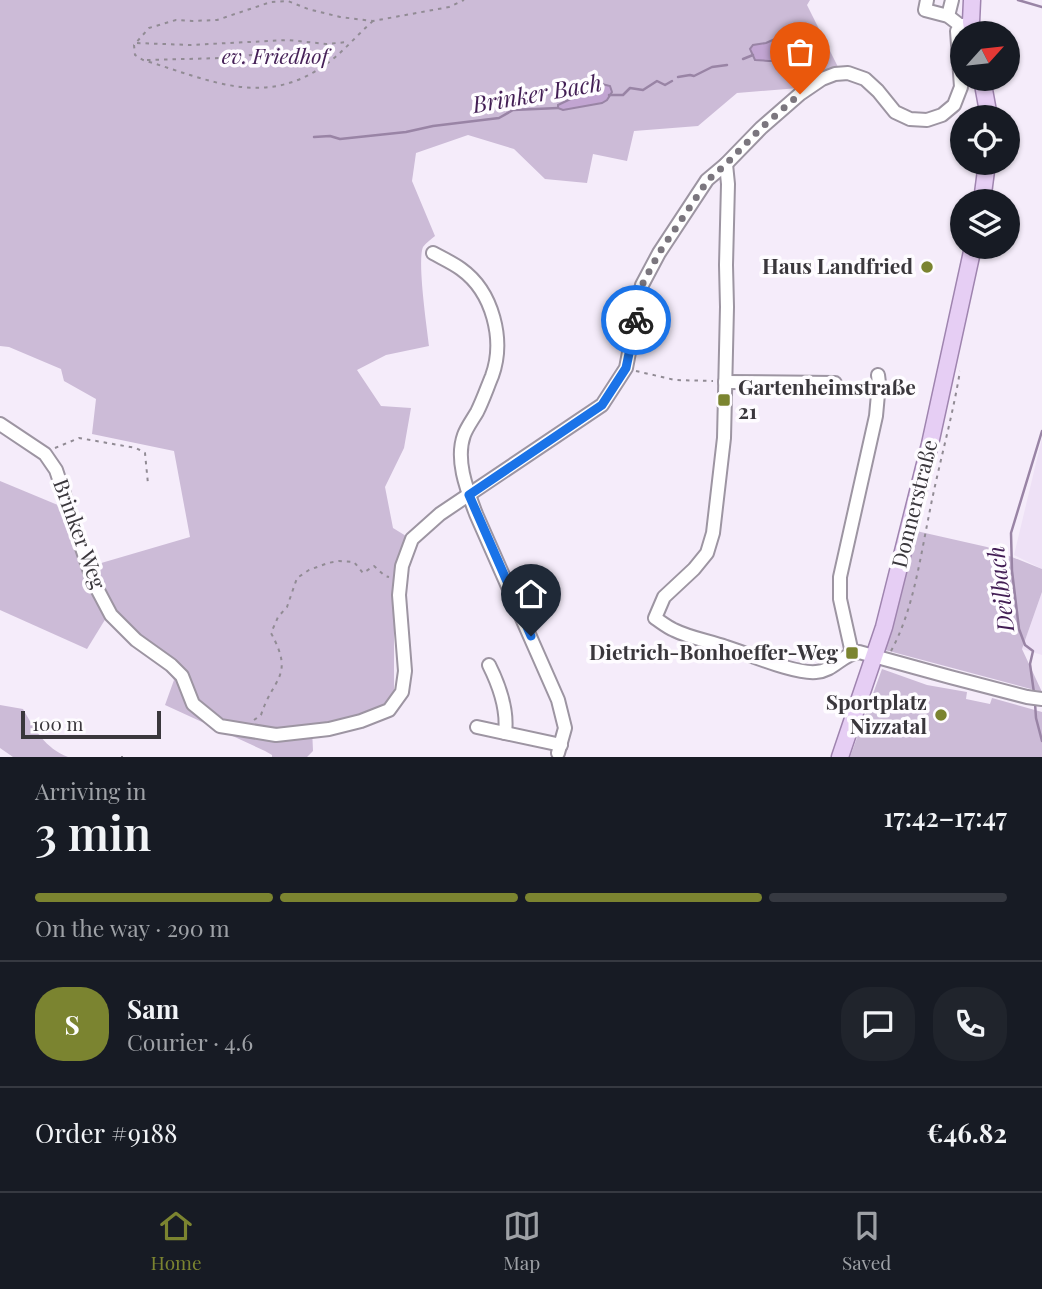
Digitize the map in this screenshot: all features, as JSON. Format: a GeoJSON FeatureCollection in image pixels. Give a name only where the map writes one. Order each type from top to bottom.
{"type":"FeatureCollection","features":[{"type":"Feature","properties":{"kind":"main road"},"geometry":{"type":"LineString","coordinates":[[969,21],[972,0]]}},
{"type":"Feature","properties":{"kind":"main road","name":"Donnerstraße"},"geometry":{"type":"LineString","coordinates":[[840,757],[884,627],[930,444],[970,259]]}},
{"type":"Feature","properties":{"kind":"street"},"geometry":{"type":"LineString","coordinates":[[936,8],[942,0]]}},
{"type":"Feature","properties":{"kind":"street"},"geometry":{"type":"LineString","coordinates":[[936,8],[952,0]]}},
{"type":"Feature","properties":{"kind":"street"},"geometry":{"type":"LineString","coordinates":[[936,8],[958,21]]}},
{"type":"Feature","properties":{"kind":"street","name":"Brinker Weg"},"geometry":{"type":"LineString","coordinates":[[0,424],[45,454],[56,470],[93,581],[111,615],[136,640],[182,676],[193,704],[220,726],[276,735],[329,729],[361,721],[389,710],[402,692],[405,671],[399,595],[402,566],[412,539],[440,514],[602,405],[626,368],[642,285],[659,253],[708,180],[800,94],[822,79],[835,74],[848,73],[865,79],[895,112],[910,120],[927,120],[942,116],[954,105],[959,91]]}},
{"type":"Feature","properties":{"kind":"street"},"geometry":{"type":"LineString","coordinates":[[726,164],[728,184],[724,438],[713,533],[706,554],[664,597],[655,618],[674,630],[812,673],[830,669],[842,658],[859,652],[1042,699]]}},
{"type":"Feature","properties":{"kind":"street"},"geometry":{"type":"LineString","coordinates":[[433,253],[462,269],[479,288],[492,309],[497,353],[493,373],[478,411],[464,435],[460,460],[469,495],[558,700],[565,728],[559,749],[477,727]]}},
{"type":"Feature","properties":{"kind":"street"},"geometry":{"type":"LineString","coordinates":[[852,653],[840,599],[840,577],[876,416],[879,379]]}},
{"type":"Feature","properties":{"kind":"street"},"geometry":{"type":"LineString","coordinates":[[725,382],[835,383]]}},
{"type":"Feature","properties":{"kind":"street"},"geometry":{"type":"LineString","coordinates":[[489,664],[498,684],[506,722],[505,733]]}},
{"type":"Feature","properties":{"kind":"path"},"geometry":{"type":"LineString","coordinates":[[373,21],[334,57],[306,76],[290,84],[264,89],[239,88],[220,83],[143,60],[135,55],[134,45],[149,28],[176,20],[217,20],[271,2],[290,1],[308,9],[340,17],[373,21],[449,7],[464,0]]}},
{"type":"Feature","properties":{"kind":"path"},"geometry":{"type":"LineString","coordinates":[[136,43],[212,44],[288,40],[326,44],[350,42]]}},
{"type":"Feature","properties":{"kind":"path"},"geometry":{"type":"LineString","coordinates":[[143,60],[223,58],[272,53],[334,57]]}},
{"type":"Feature","properties":{"kind":"path"},"geometry":{"type":"LineString","coordinates":[[626,368],[675,380],[725,382]]}},
{"type":"Feature","properties":{"kind":"path"},"geometry":{"type":"LineString","coordinates":[[835,383],[879,379]]}},
{"type":"Feature","properties":{"kind":"path"},"geometry":{"type":"LineString","coordinates":[[45,454],[79,438],[136,448],[145,453],[148,484]]}},
{"type":"Feature","properties":{"kind":"path"},"geometry":{"type":"LineString","coordinates":[[239,729],[261,715],[265,702],[281,678],[279,647],[271,633],[278,617],[287,607],[297,578],[309,570],[339,561],[354,562],[362,573],[374,566],[385,576],[400,581]]}},
{"type":"Feature","properties":{"kind":"shaded area"},"geometry":{"type":"Polygon","coordinates":[[[775,39],[783,44],[787,51],[783,56],[773,61],[755,60],[750,49],[753,45],[775,39]]]}},
{"type":"Feature","properties":{"kind":"shaded area"},"geometry":{"type":"Polygon","coordinates":[[[602,84],[610,86],[612,92],[602,103],[563,110],[558,108],[558,105],[602,84]]]}},
{"type":"Feature","properties":{"kind":"shaded area"},"geometry":{"type":"Polygon","coordinates":[[[1042,438],[1042,569],[1014,555],[1042,438]]]}},
{"type":"Feature","properties":{"kind":"shaded area"},"geometry":{"type":"Polygon","coordinates":[[[1042,592],[1042,655],[1022,649],[1042,592]]]}},
{"type":"Feature","properties":{"kind":"green space","name":"ev. Friedhof"},"geometry":{"type":"Polygon","coordinates":[[[0,0],[810,0],[807,5],[839,69],[799,88],[737,93],[698,126],[634,131],[627,161],[593,154],[587,183],[545,179],[514,149],[468,135],[416,153],[412,181],[435,236],[423,247],[421,255],[429,346],[386,355],[357,370],[381,406],[411,408],[404,448],[385,487],[393,528],[406,536],[397,563],[394,592],[394,693],[383,705],[359,716],[312,728],[313,751],[307,757],[272,757],[265,751],[165,705],[174,680],[161,663],[132,643],[91,566],[190,537],[174,451],[92,434],[96,399],[64,381],[61,369],[9,347],[0,346],[0,0]]]}},
{"type":"Feature","properties":{"kind":"green space"},"geometry":{"type":"Polygon","coordinates":[[[0,481],[65,508],[106,618],[87,649],[0,610],[0,481]]]}},
{"type":"Feature","properties":{"kind":"green space"},"geometry":{"type":"Polygon","coordinates":[[[903,528],[987,547],[1042,569],[1042,592],[1022,649],[1042,692],[870,646],[903,528]]]}},
{"type":"Feature","properties":{"kind":"green space","name":"Sportplatz Nizzatal"},"geometry":{"type":"Polygon","coordinates":[[[882,669],[927,685],[967,692],[966,699],[990,704],[992,698],[1042,712],[1042,757],[850,757],[882,669]]]}},
{"type":"Feature","properties":{"kind":"green space"},"geometry":{"type":"Polygon","coordinates":[[[0,705],[23,709],[47,743],[68,757],[13,757],[0,748],[0,705]]]}},
{"type":"Feature","properties":{"kind":"waterway","name":"Brinker Bach"},"geometry":{"type":"LineString","coordinates":[[1018,0],[1042,7]]}},
{"type":"Feature","properties":{"kind":"waterway","name":"Brinker Bach"},"geometry":{"type":"LineString","coordinates":[[743,59],[753,55]]}},
{"type":"Feature","properties":{"kind":"waterway","name":"Brinker Bach"},"geometry":{"type":"LineString","coordinates":[[678,77],[694,76],[712,67],[727,65]]}},
{"type":"Feature","properties":{"kind":"waterway","name":"Brinker Bach"},"geometry":{"type":"LineString","coordinates":[[609,95],[623,95],[630,88],[643,90],[657,81],[665,85],[672,81]]}},
{"type":"Feature","properties":{"kind":"waterway","name":"Brinker Bach"},"geometry":{"type":"LineString","coordinates":[[314,137],[330,136],[340,139],[406,132],[499,118],[513,110],[558,108]]}},
{"type":"Feature","properties":{"kind":"waterway","name":"Deilbach"},"geometry":{"type":"LineString","coordinates":[[1034,693],[1030,664],[1033,651],[1025,645],[1019,629],[1012,571],[1011,533],[1042,431]]}},
{"type":"Feature","properties":{"kind":"waterway","name":"Deilbach"},"geometry":{"type":"LineString","coordinates":[[1035,703],[1042,741]]}},
{"type":"Feature","properties":{"kind":"way so far"},"geometry":{"type":"LineString","coordinates":[[636,320],[642,285],[659,253],[708,180],[800,94]]}},
{"type":"Feature","properties":{"kind":"place","name":"Haus Landfried"},"geometry":{"type":"Point","coordinates":[927,267]}},
{"type":"Feature","properties":{"kind":"place","name":"Gartenheimstraße 21"},"geometry":{"type":"Point","coordinates":[724,400]}},
{"type":"Feature","properties":{"kind":"place","name":"Dietrich-Bonhoeffer-Weg"},"geometry":{"type":"Point","coordinates":[852,653]}},
{"type":"Feature","properties":{"kind":"place","name":"Sportplatz Nizzatal"},"geometry":{"type":"Point","coordinates":[941,715]}},
{"type":"Feature","properties":{"kind":"route"},"geometry":{"type":"LineString","coordinates":[[531,636],[469,495],[602,405],[626,368],[636,320]]}}]}
